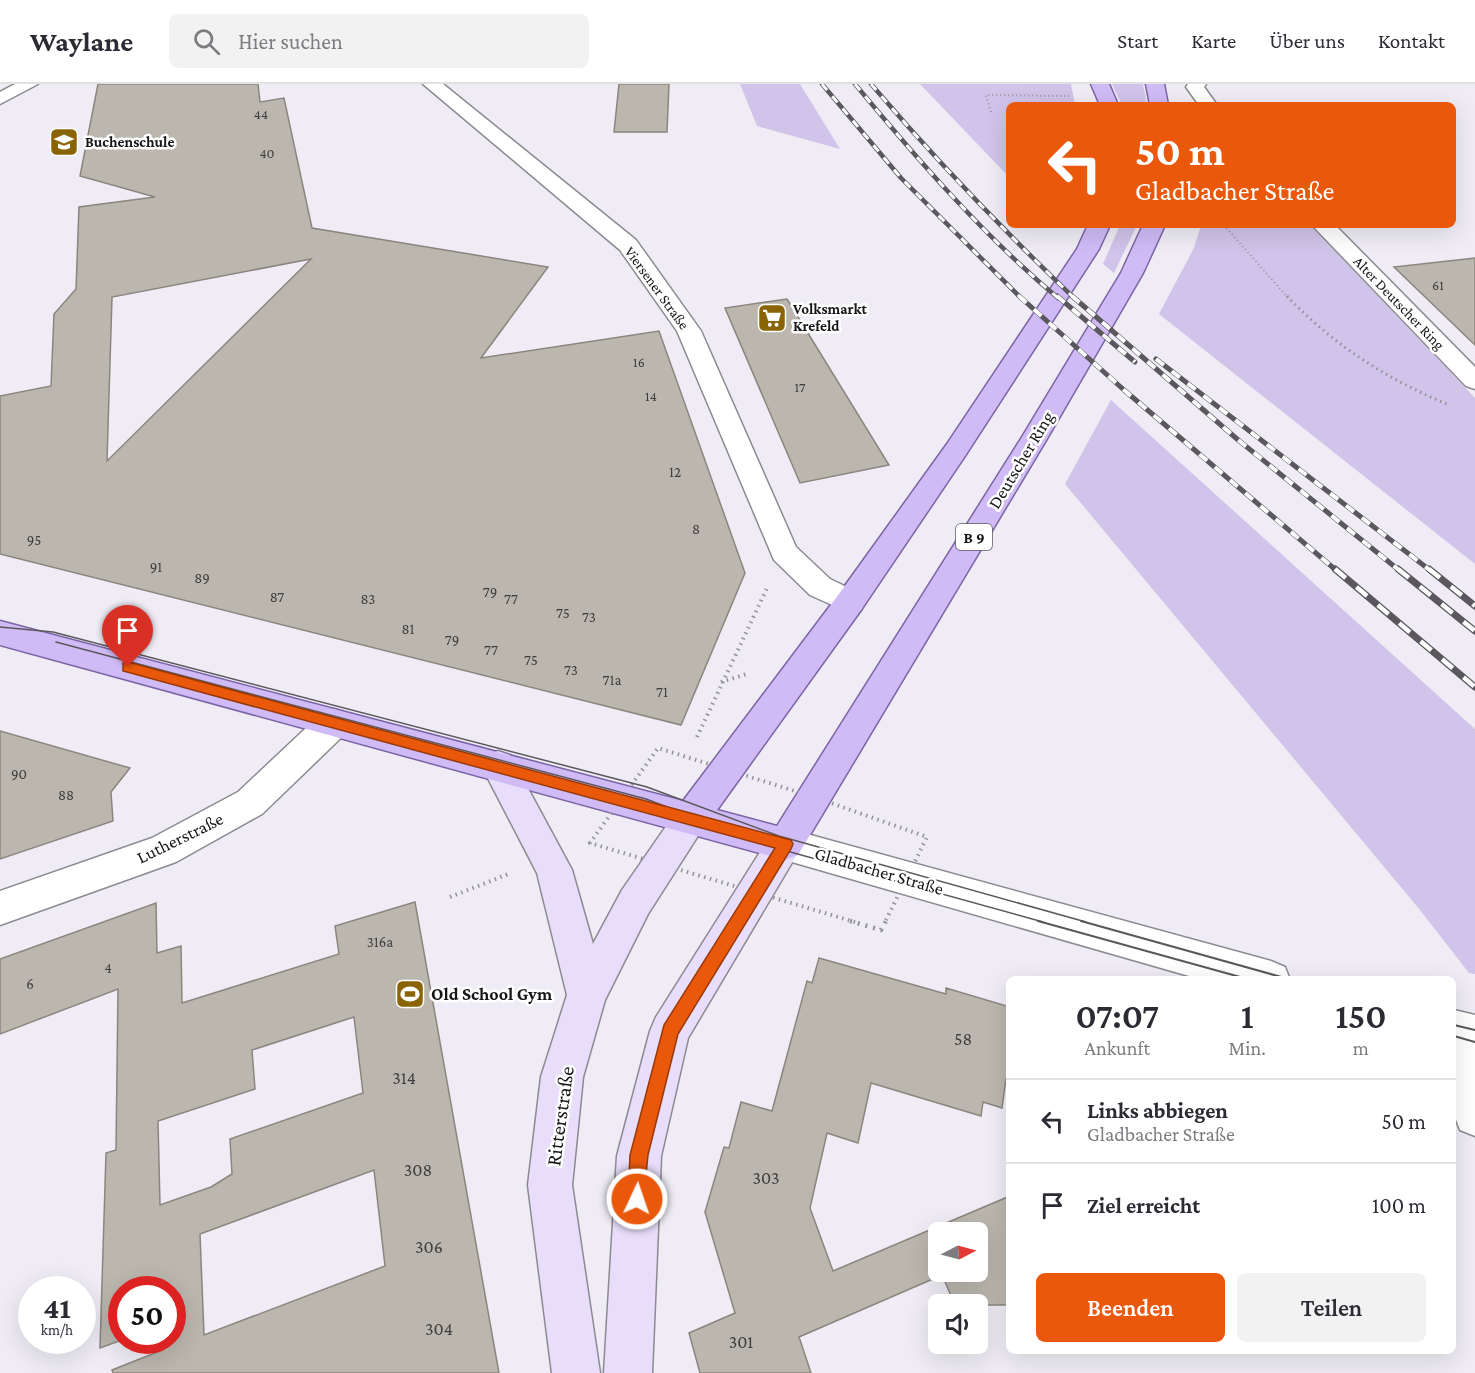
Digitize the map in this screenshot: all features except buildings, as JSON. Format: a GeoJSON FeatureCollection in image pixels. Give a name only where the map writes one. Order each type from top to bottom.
{"type":"FeatureCollection","features":[{"type":"Feature","properties":{"kind":"main road"},"geometry":{"type":"LineString","coordinates":[[1100,84],[1108,102]]}},
{"type":"Feature","properties":{"kind":"main road"},"geometry":{"type":"LineString","coordinates":[[1155,84],[1158,102]]}},
{"type":"Feature","properties":{"kind":"main road"},"geometry":{"type":"LineString","coordinates":[[692,817],[850,602],[956,450],[1088,249],[1098,228]]}},
{"type":"Feature","properties":{"kind":"main road","name":"Deutscher Ring"},"geometry":{"type":"LineString","coordinates":[[785,844],[1035,437],[1132,273],[1153,228]]}},
{"type":"Feature","properties":{"kind":"main road","name":"Gladbacher Straße"},"geometry":{"type":"LineString","coordinates":[[0,633],[692,817],[785,844]]}},
{"type":"Feature","properties":{"kind":"main road"},"geometry":{"type":"LineString","coordinates":[[498,765],[554,870],[587,995]]}},
{"type":"Feature","properties":{"kind":"main road","name":"Ritterstraße"},"geometry":{"type":"LineString","coordinates":[[576,1373],[550,1185],[562,1077],[587,995],[635,902],[692,817]]}},
{"type":"Feature","properties":{"kind":"main road"},"geometry":{"type":"LineString","coordinates":[[628,1373],[639,1155],[670,1031],[785,844]]}},
{"type":"Feature","properties":{"kind":"street"},"geometry":{"type":"LineString","coordinates":[[0,99],[29,84]]}},
{"type":"Feature","properties":{"kind":"street","name":"Viersener Straße"},"geometry":{"type":"LineString","coordinates":[[432,84],[628,245],[689,331],[784,553],[820,587],[850,602]]}},
{"type":"Feature","properties":{"kind":"street"},"geometry":{"type":"LineString","coordinates":[[1197,84],[1195,87],[1197,94],[1205,102]]}},
{"type":"Feature","properties":{"kind":"street","name":"Alter Deutscher Ring"},"geometry":{"type":"LineString","coordinates":[[1326,228],[1475,381]]}},
{"type":"Feature","properties":{"kind":"street","name":"Lutherstraße"},"geometry":{"type":"LineString","coordinates":[[0,908],[163,851],[250,803],[334,723]]}},
{"type":"Feature","properties":{"kind":"street","name":"Gladbacher Straße"},"geometry":{"type":"LineString","coordinates":[[785,844],[1257,976]]}},
{"type":"Feature","properties":{"kind":"street"},"geometry":{"type":"LineString","coordinates":[[1456,1030],[1475,1035]]}},
{"type":"Feature","properties":{"kind":"street"},"geometry":{"type":"LineString","coordinates":[[1456,1062],[1475,1115]]}},
{"type":"Feature","properties":{"kind":"path"},"geometry":{"type":"LineString","coordinates":[[991,112],[986,95],[1069,96]]}},
{"type":"Feature","properties":{"kind":"path"},"geometry":{"type":"LineString","coordinates":[[1227,228],[1313,323],[1363,360],[1419,393],[1455,407]]}},
{"type":"Feature","properties":{"kind":"path"},"geometry":{"type":"LineString","coordinates":[[689,757],[721,682],[784,553]]}},
{"type":"Feature","properties":{"kind":"path"},"geometry":{"type":"LineString","coordinates":[[450,897],[549,859]]}},
{"type":"Feature","properties":{"kind":"shaded area"},"geometry":{"type":"Polygon","coordinates":[[[740,84],[800,84],[840,149],[757,126],[740,84]]]}},
{"type":"Feature","properties":{"kind":"shaded area"},"geometry":{"type":"Polygon","coordinates":[[[920,84],[1071,84],[1074,102],[1006,102],[1006,174],[920,84]]]}},
{"type":"Feature","properties":{"kind":"shaded area"},"geometry":{"type":"Polygon","coordinates":[[[1112,84],[1143,84],[1146,102],[1121,102],[1112,84]]]}},
{"type":"Feature","properties":{"kind":"shaded area"},"geometry":{"type":"Polygon","coordinates":[[[1119,228],[1136,228],[1114,273],[1103,264],[1119,228]]]}},
{"type":"Feature","properties":{"kind":"shaded area"},"geometry":{"type":"Polygon","coordinates":[[[1200,228],[1313,228],[1475,398],[1475,564],[1159,314],[1194,248],[1200,228]]]}},
{"type":"Feature","properties":{"kind":"shaded area"},"geometry":{"type":"Polygon","coordinates":[[[1111,400],[1475,729],[1475,974],[1469,973],[1420,910],[1065,484],[1111,400]]]}},
{"type":"Feature","properties":{"kind":"tram line"},"geometry":{"type":"LineString","coordinates":[[0,627],[53,632],[647,787],[779,836],[1086,922]]}},
{"type":"Feature","properties":{"kind":"tram line"},"geometry":{"type":"LineString","coordinates":[[56,642],[646,799],[776,848],[1043,922]]}},
{"type":"Feature","properties":{"kind":"tram line"},"geometry":{"type":"LineString","coordinates":[[1038,921],[1237,976]]}},
{"type":"Feature","properties":{"kind":"tram line"},"geometry":{"type":"LineString","coordinates":[[1081,921],[1278,976]]}},
{"type":"Feature","properties":{"kind":"tram line"},"geometry":{"type":"LineString","coordinates":[[1456,1025],[1475,1030]]}},
{"type":"Feature","properties":{"kind":"tram line"},"geometry":{"type":"LineString","coordinates":[[1456,1037],[1475,1042]]}},
{"type":"Feature","properties":{"kind":"railway"},"geometry":{"type":"LineString","coordinates":[[822,84],[901,178],[1019,296]]}},
{"type":"Feature","properties":{"kind":"railway"},"geometry":{"type":"LineString","coordinates":[[855,84],[952,196],[1030,274],[1058,298]]}},
{"type":"Feature","properties":{"kind":"railway"},"geometry":{"type":"LineString","coordinates":[[871,84],[969,193],[1074,298]]}},
{"type":"Feature","properties":{"kind":"railway"},"geometry":{"type":"LineString","coordinates":[[1019,296],[1124,390],[1337,571]]}},
{"type":"Feature","properties":{"kind":"railway"},"geometry":{"type":"LineString","coordinates":[[1057,296],[1135,362]]}},
{"type":"Feature","properties":{"kind":"railway"},"geometry":{"type":"LineString","coordinates":[[1072,296],[1237,439],[1400,571]]}},
{"type":"Feature","properties":{"kind":"railway"},"geometry":{"type":"LineString","coordinates":[[1156,359],[1431,571]]}},
{"type":"Feature","properties":{"kind":"railway"},"geometry":{"type":"LineString","coordinates":[[1335,569],[1475,687]]}},
{"type":"Feature","properties":{"kind":"railway"},"geometry":{"type":"LineString","coordinates":[[1398,569],[1475,631]]}},
{"type":"Feature","properties":{"kind":"railway"},"geometry":{"type":"LineString","coordinates":[[1429,569],[1475,606]]}},
{"type":"Feature","properties":{"kind":"place","name":"Buchenschule"},"geometry":{"type":"Point","coordinates":[64,142]}},
{"type":"Feature","properties":{"kind":"place","name":"Volksmarkt Krefeld"},"geometry":{"type":"Point","coordinates":[772,318]}},
{"type":"Feature","properties":{"kind":"place","name":"Old School Gym"},"geometry":{"type":"Point","coordinates":[410,994]}},
{"type":"Feature","properties":{"kind":"route"},"geometry":{"type":"LineString","coordinates":[[128,667],[692,817],[785,844],[670,1031],[639,1155],[637,1199]]}}]}
